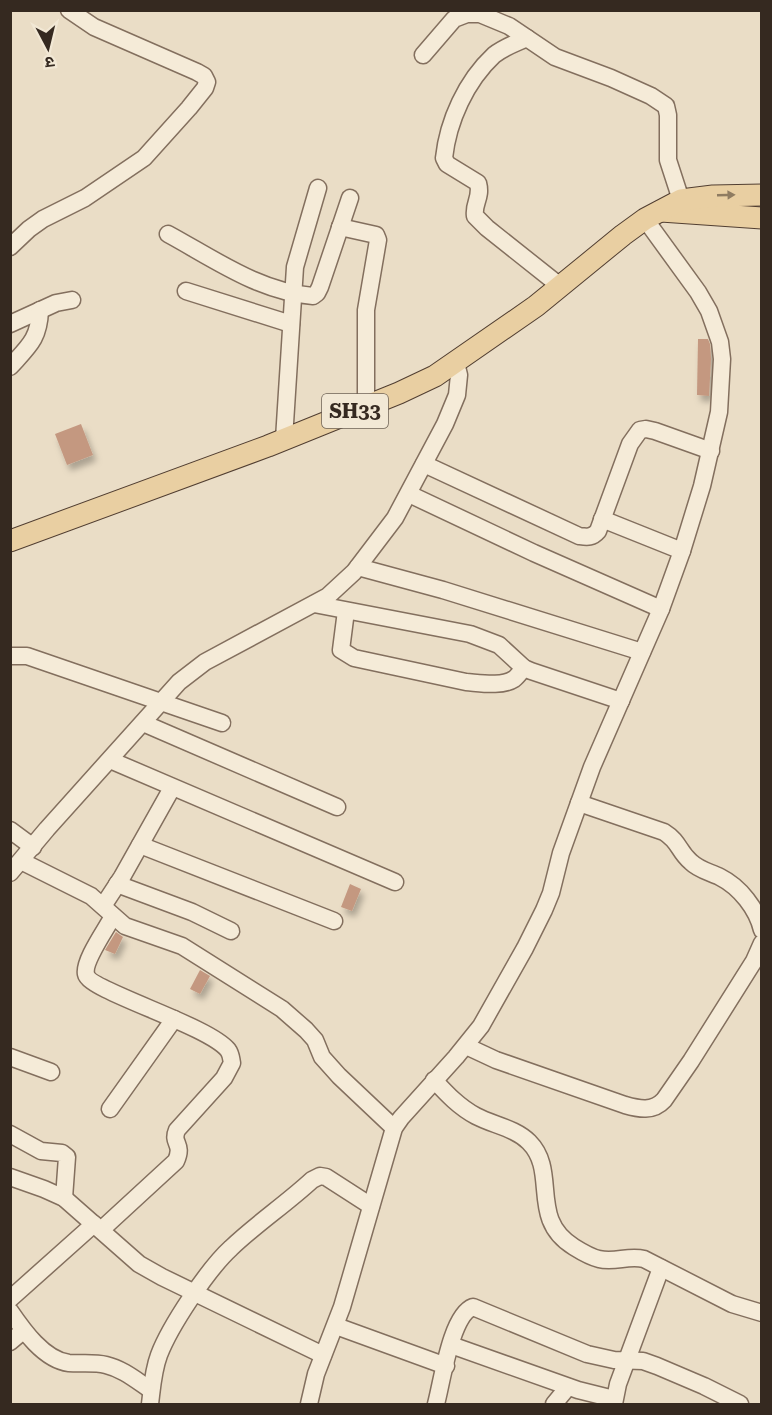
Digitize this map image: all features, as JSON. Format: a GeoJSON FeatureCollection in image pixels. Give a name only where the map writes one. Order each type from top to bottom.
{"type":"FeatureCollection","features":[{"type":"Feature","properties":{"kind":"main road","name":"SH33"},"geometry":{"type":"LineString","coordinates":[[10,541],[284,439],[417,385],[456,363],[504,330],[623,235],[653,215],[681,200],[713,196],[756,195]]}},
{"type":"Feature","properties":{"kind":"main road"},"geometry":{"type":"LineString","coordinates":[[653,215],[754,217]]}},
{"type":"Feature","properties":{"kind":"street"},"geometry":{"type":"LineString","coordinates":[[10,246],[36,224],[85,198],[144,158],[189,108],[207,82],[204,76],[197,72],[94,27],[69,10]]}},
{"type":"Feature","properties":{"kind":"street"},"geometry":{"type":"LineString","coordinates":[[423,55],[454,19],[467,14],[480,14],[496,20],[555,57],[651,96],[666,106],[668,160],[681,200]]}},
{"type":"Feature","properties":{"kind":"street"},"geometry":{"type":"LineString","coordinates":[[527,38],[495,54],[471,84],[457,110],[446,142],[444,158],[447,164],[457,168],[477,183],[480,192],[475,206],[476,216],[487,228],[560,286]]}},
{"type":"Feature","properties":{"kind":"street"},"geometry":{"type":"LineString","coordinates":[[284,439],[295,267],[318,188]]}},
{"type":"Feature","properties":{"kind":"street"},"geometry":{"type":"LineString","coordinates":[[168,234],[237,273],[293,295],[313,296],[317,293],[350,198]]}},
{"type":"Feature","properties":{"kind":"street"},"geometry":{"type":"LineString","coordinates":[[309,1404],[323,1355],[336,1326],[388,1142],[394,1128],[481,1026],[544,910],[598,751],[661,609],[682,551],[711,451],[721,391],[722,359],[716,327],[653,215]]}},
{"type":"Feature","properties":{"kind":"street"},"geometry":{"type":"LineString","coordinates":[[340,227],[371,233],[376,235],[378,240],[366,310],[366,406]]}},
{"type":"Feature","properties":{"kind":"street"},"geometry":{"type":"LineString","coordinates":[[186,291],[291,324]]}},
{"type":"Feature","properties":{"kind":"street"},"geometry":{"type":"LineString","coordinates":[[10,324],[40,310],[72,300]]}},
{"type":"Feature","properties":{"kind":"street"},"geometry":{"type":"LineString","coordinates":[[10,367],[35,337],[39,327],[40,310]]}},
{"type":"Feature","properties":{"kind":"street"},"geometry":{"type":"LineString","coordinates":[[394,1128],[333,1070],[322,1057],[315,1040],[282,1009],[182,946],[125,926],[80,890],[16,867],[179,682],[205,662],[314,604],[340,586],[358,567],[388,529],[409,494],[457,396],[459,375],[456,363]]}},
{"type":"Feature","properties":{"kind":"street"},"geometry":{"type":"LineString","coordinates":[[424,464],[579,536],[594,536],[630,444],[640,430],[655,431],[711,451]]}},
{"type":"Feature","properties":{"kind":"street"},"geometry":{"type":"LineString","coordinates":[[409,494],[661,609]]}},
{"type":"Feature","properties":{"kind":"street"},"geometry":{"type":"LineString","coordinates":[[602,519],[682,551]]}},
{"type":"Feature","properties":{"kind":"street"},"geometry":{"type":"LineString","coordinates":[[358,567],[443,590],[642,652]]}},
{"type":"Feature","properties":{"kind":"street"},"geometry":{"type":"LineString","coordinates":[[314,604],[470,634],[499,645],[524,668],[621,701]]}},
{"type":"Feature","properties":{"kind":"street"},"geometry":{"type":"LineString","coordinates":[[346,611],[341,650],[354,658],[480,683],[514,679],[524,668]]}},
{"type":"Feature","properties":{"kind":"street"},"geometry":{"type":"LineString","coordinates":[[10,656],[27,656],[222,723]]}},
{"type":"Feature","properties":{"kind":"street"},"geometry":{"type":"LineString","coordinates":[[143,723],[337,807]]}},
{"type":"Feature","properties":{"kind":"street"},"geometry":{"type":"LineString","coordinates":[[110,760],[395,882]]}},
{"type":"Feature","properties":{"kind":"street"},"geometry":{"type":"LineString","coordinates":[[10,1299],[176,1161],[180,1153],[180,1146],[175,1135],[177,1130],[224,1078],[232,1063],[226,1048],[201,1031],[102,987],[90,981],[86,976],[85,971],[117,884],[172,788]]}},
{"type":"Feature","properties":{"kind":"street"},"geometry":{"type":"LineString","coordinates":[[579,803],[664,832],[675,838],[689,861],[697,868],[721,877],[742,894],[759,919],[762,930]]}},
{"type":"Feature","properties":{"kind":"street"},"geometry":{"type":"LineString","coordinates":[[10,830],[33,847]]}},
{"type":"Feature","properties":{"kind":"street"},"geometry":{"type":"LineString","coordinates":[[140,845],[334,921]]}},
{"type":"Feature","properties":{"kind":"street"},"geometry":{"type":"LineString","coordinates":[[117,884],[192,912],[231,931]]}},
{"type":"Feature","properties":{"kind":"street"},"geometry":{"type":"LineString","coordinates":[[466,1046],[496,1060],[625,1105],[639,1109],[650,1108],[660,1104],[691,1061],[754,962],[761,947]]}},
{"type":"Feature","properties":{"kind":"street"},"geometry":{"type":"LineString","coordinates":[[110,1109],[174,1019]]}},
{"type":"Feature","properties":{"kind":"street"},"geometry":{"type":"LineString","coordinates":[[10,1056],[51,1071]]}},
{"type":"Feature","properties":{"kind":"street"},"geometry":{"type":"LineString","coordinates":[[434,1080],[466,1110],[523,1137],[531,1144],[541,1165],[550,1223],[565,1242],[598,1259],[616,1260],[635,1256],[644,1259],[732,1305],[762,1313]]}},
{"type":"Feature","properties":{"kind":"street"},"geometry":{"type":"LineString","coordinates":[[10,1134],[41,1151],[62,1153],[67,1157],[64,1198]]}},
{"type":"Feature","properties":{"kind":"street"},"geometry":{"type":"LineString","coordinates":[[151,1397],[159,1352],[195,1294],[230,1249],[312,1180],[320,1176],[326,1177],[371,1206]]}},
{"type":"Feature","properties":{"kind":"street"},"geometry":{"type":"LineString","coordinates":[[10,1178],[44,1188],[64,1198],[139,1264],[195,1294],[323,1355]]}},
{"type":"Feature","properties":{"kind":"street"},"geometry":{"type":"LineString","coordinates":[[451,1345],[614,1401],[661,1268]]}},
{"type":"Feature","properties":{"kind":"street"},"geometry":{"type":"LineString","coordinates":[[436,1404],[454,1330],[463,1313],[473,1307],[569,1347],[602,1358],[643,1361],[657,1366],[740,1404]]}},
{"type":"Feature","properties":{"kind":"street"},"geometry":{"type":"LineString","coordinates":[[10,1311],[17,1336],[32,1341],[58,1360],[67,1363],[107,1365],[120,1370],[151,1397]]}},
{"type":"Feature","properties":{"kind":"street"},"geometry":{"type":"LineString","coordinates":[[336,1326],[446,1366]]}},
{"type":"Feature","properties":{"kind":"street"},"geometry":{"type":"LineString","coordinates":[[554,1404],[568,1387]]}},
{"type":"Feature","properties":{"kind":"building"},"geometry":{"type":"Polygon","coordinates":[[[698,339],[708,339],[710,344],[709,396],[697,395],[698,339]]]}},
{"type":"Feature","properties":{"kind":"building"},"geometry":{"type":"Polygon","coordinates":[[[81,424],[93,455],[67,465],[55,434],[81,424]]]}},
{"type":"Feature","properties":{"kind":"building"},"geometry":{"type":"Polygon","coordinates":[[[350,884],[361,889],[352,911],[341,907],[350,884]]]}},
{"type":"Feature","properties":{"kind":"building"},"geometry":{"type":"Polygon","coordinates":[[[116,932],[123,937],[115,954],[105,950],[116,932]]]}},
{"type":"Feature","properties":{"kind":"building"},"geometry":{"type":"Polygon","coordinates":[[[200,970],[210,976],[200,994],[190,989],[200,970]]]}}]}
